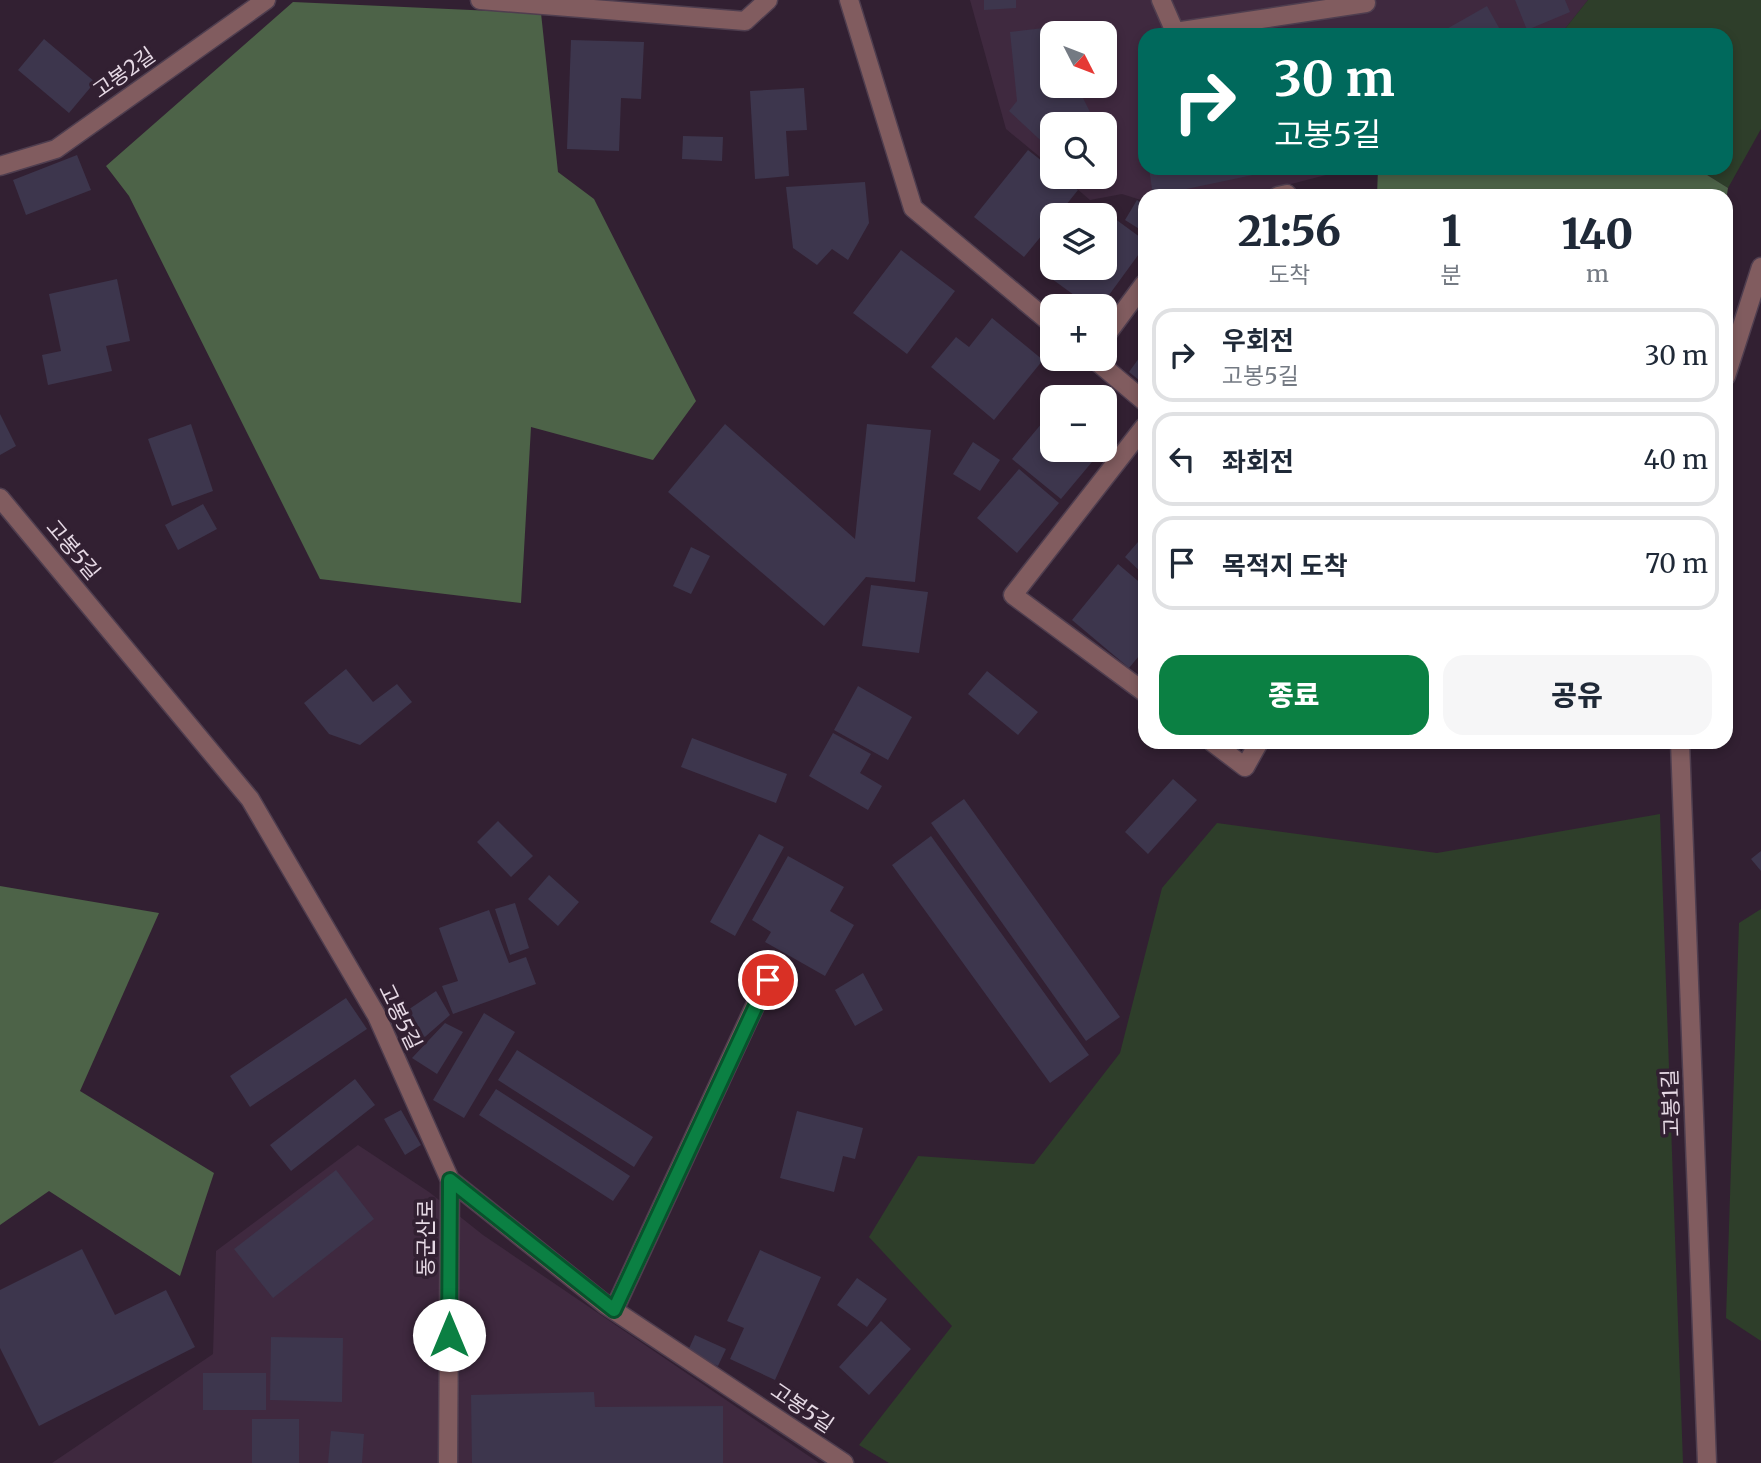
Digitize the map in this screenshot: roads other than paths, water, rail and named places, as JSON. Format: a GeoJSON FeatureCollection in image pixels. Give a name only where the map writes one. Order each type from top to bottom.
{"type":"FeatureCollection","features":[{"type":"Feature","properties":{"kind":"street","name":"고봉2길"},"geometry":{"type":"LineString","coordinates":[[0,166],[56,149],[267,0]]}},
{"type":"Feature","properties":{"kind":"street"},"geometry":{"type":"LineString","coordinates":[[480,0],[745,21],[768,0]]}},
{"type":"Feature","properties":{"kind":"street"},"geometry":{"type":"LineString","coordinates":[[849,0],[913,208],[1040,314]]}},
{"type":"Feature","properties":{"kind":"street"},"geometry":{"type":"LineString","coordinates":[[1161,0],[1173,28]]}},
{"type":"Feature","properties":{"kind":"street"},"geometry":{"type":"LineString","coordinates":[[1201,28],[1366,3]]}},
{"type":"Feature","properties":{"kind":"street"},"geometry":{"type":"LineString","coordinates":[[1733,354],[1761,267]]}},
{"type":"Feature","properties":{"kind":"street"},"geometry":{"type":"LineString","coordinates":[[1117,320],[1138,292]]}},
{"type":"Feature","properties":{"kind":"street"},"geometry":{"type":"LineString","coordinates":[[1108,371],[1138,396]]}},
{"type":"Feature","properties":{"kind":"street"},"geometry":{"type":"LineString","coordinates":[[1138,435],[1013,595],[1138,688]]}},
{"type":"Feature","properties":{"kind":"street","name":"고봉5길"},"geometry":{"type":"LineString","coordinates":[[0,498],[250,799],[376,1016],[450,1180],[614,1310],[844,1463]]}},
{"type":"Feature","properties":{"kind":"street"},"geometry":{"type":"LineString","coordinates":[[1222,749],[1245,766],[1255,749]]}},
{"type":"Feature","properties":{"kind":"street","name":"고봉1길"},"geometry":{"type":"LineString","coordinates":[[1680,749],[1707,1463]]}},
{"type":"Feature","properties":{"kind":"street"},"geometry":{"type":"LineString","coordinates":[[614,1310],[768,980]]}},
{"type":"Feature","properties":{"kind":"street","name":"동군산로"},"geometry":{"type":"LineString","coordinates":[[448,1463],[450,1180]]}}]}
